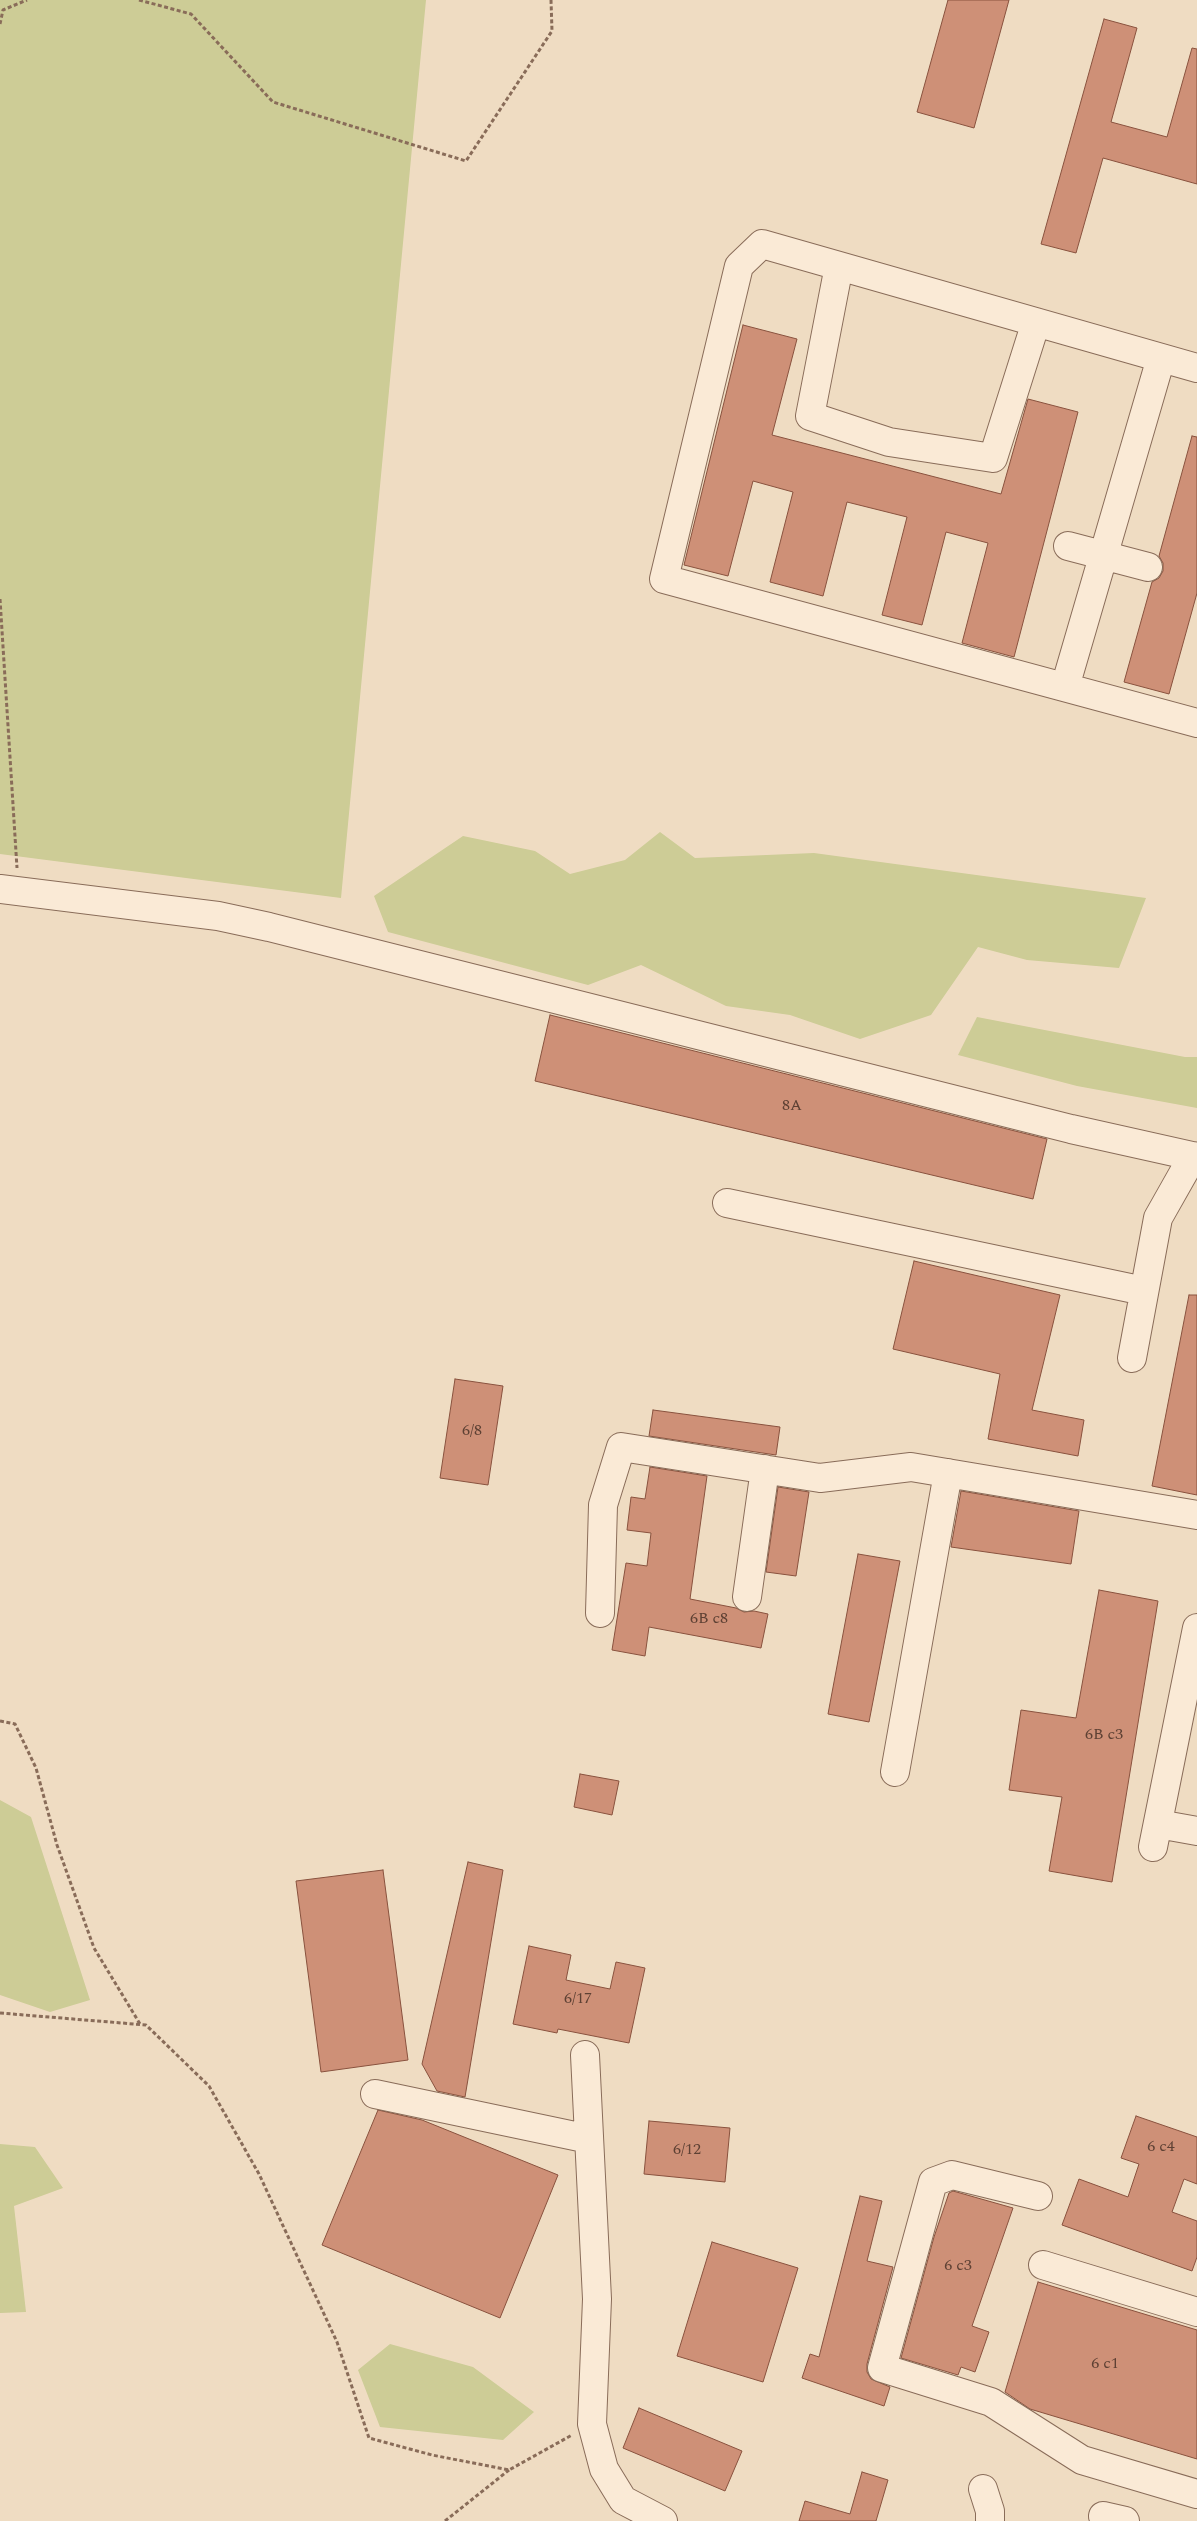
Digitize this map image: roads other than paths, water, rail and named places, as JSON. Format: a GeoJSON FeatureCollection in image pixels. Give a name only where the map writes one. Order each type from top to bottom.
{"type":"FeatureCollection","features":[{"type":"Feature","properties":{"kind":"street"},"geometry":{"type":"LineString","coordinates":[[1197,368],[762,244],[739,266],[664,579],[1197,723]]}},
{"type":"Feature","properties":{"kind":"street"},"geometry":{"type":"LineString","coordinates":[[839,266],[810,416],[889,442],[993,458],[1036,322]]}},
{"type":"Feature","properties":{"kind":"street"},"geometry":{"type":"LineString","coordinates":[[1065,688],[1161,358]]}},
{"type":"Feature","properties":{"kind":"street"},"geometry":{"type":"LineString","coordinates":[[1068,546],[1105,554],[1148,568]]}},
{"type":"Feature","properties":{"kind":"street"},"geometry":{"type":"LineString","coordinates":[[9,890],[218,916],[269,927],[1061,1127],[1195,1157],[1158,1218],[1132,1358]]}},
{"type":"Feature","properties":{"kind":"street"},"geometry":{"type":"LineString","coordinates":[[727,1203],[1144,1291]]}},
{"type":"Feature","properties":{"kind":"street"},"geometry":{"type":"LineString","coordinates":[[600,1613],[604,1505],[621,1447],[820,1478],[911,1467],[1197,1515]]}},
{"type":"Feature","properties":{"kind":"street"},"geometry":{"type":"LineString","coordinates":[[747,1597],[765,1469]]}},
{"type":"Feature","properties":{"kind":"street"},"geometry":{"type":"LineString","coordinates":[[895,1772],[948,1473]]}},
{"type":"Feature","properties":{"kind":"street"},"geometry":{"type":"LineString","coordinates":[[1197,1628],[1156,1836],[1197,1831]]}},
{"type":"Feature","properties":{"kind":"street"},"geometry":{"type":"LineString","coordinates":[[585,2055],[597,2299],[592,2424],[604,2469],[623,2500],[663,2521]]}},
{"type":"Feature","properties":{"kind":"street"},"geometry":{"type":"LineString","coordinates":[[375,2094],[589,2139]]}},
{"type":"Feature","properties":{"kind":"street"},"geometry":{"type":"LineString","coordinates":[[1038,2196],[952,2175],[933,2182],[882,2368],[991,2402],[1082,2460],[1197,2494]]}},
{"type":"Feature","properties":{"kind":"street"},"geometry":{"type":"LineString","coordinates":[[1043,2265],[1197,2312]]}},
{"type":"Feature","properties":{"kind":"street"},"geometry":{"type":"LineString","coordinates":[[983,2489],[990,2511],[990,2521]]}}]}
